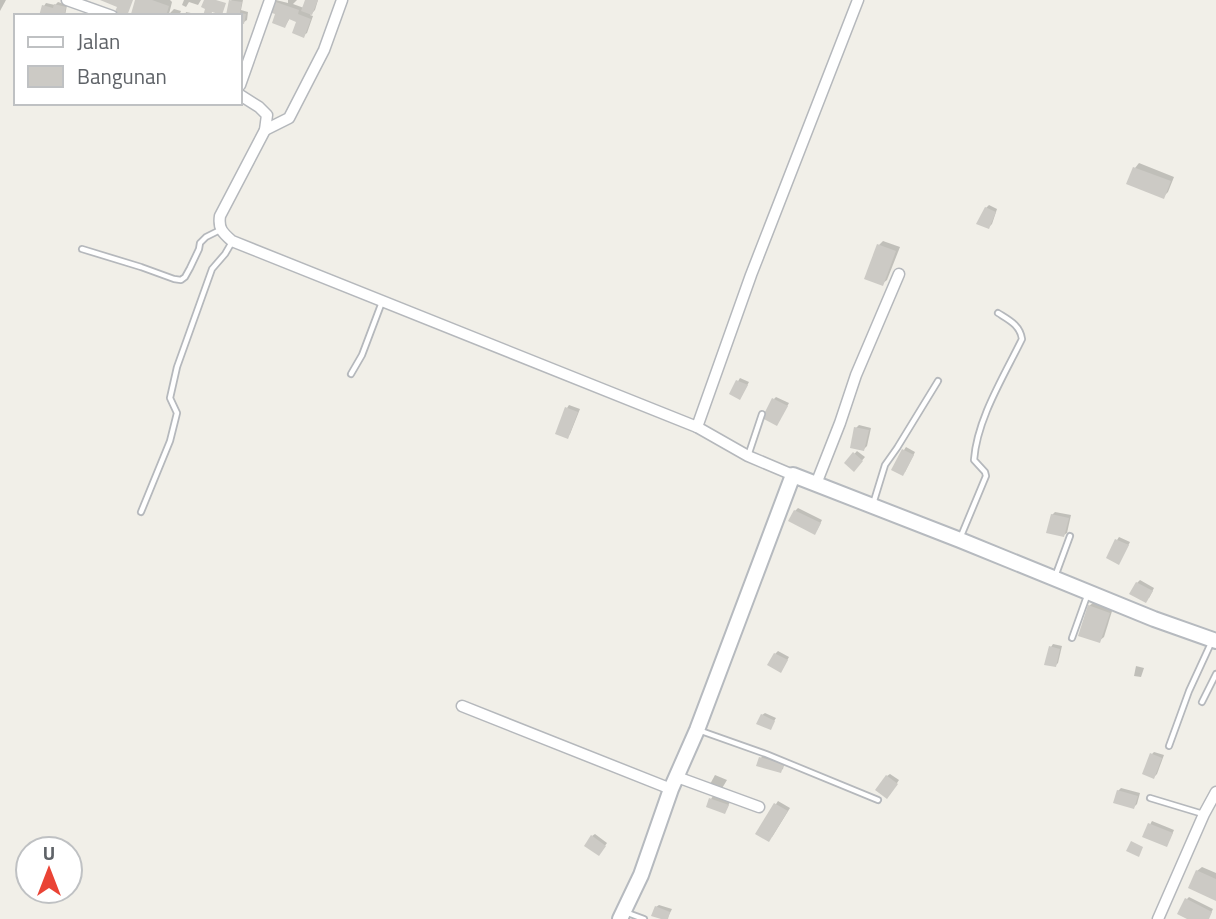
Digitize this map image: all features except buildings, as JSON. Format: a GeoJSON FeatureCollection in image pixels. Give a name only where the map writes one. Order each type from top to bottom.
{"type":"FeatureCollection","features":[{"type":"Feature","properties":{"kind":"street"},"geometry":{"type":"LineString","coordinates":[[67,0],[106,14]]}},
{"type":"Feature","properties":{"kind":"street"},"geometry":{"type":"LineString","coordinates":[[244,60],[270,0]]}},
{"type":"Feature","properties":{"kind":"street"},"geometry":{"type":"LineString","coordinates":[[265,130],[289,118],[324,50],[342,0]]}},
{"type":"Feature","properties":{"kind":"street"},"geometry":{"type":"LineString","coordinates":[[697,427],[751,275],[858,0]]}},
{"type":"Feature","properties":{"kind":"street"},"geometry":{"type":"LineString","coordinates":[[242,96],[267,115],[265,130],[220,216],[220,230],[232,241],[697,427],[748,456],[793,475],[1154,619],[1214,640]]}},
{"type":"Feature","properties":{"kind":"street"},"geometry":{"type":"LineString","coordinates":[[816,484],[856,374],[899,274]]}},
{"type":"Feature","properties":{"kind":"street"},"geometry":{"type":"LineString","coordinates":[[622,915],[641,875],[793,475]]}},
{"type":"Feature","properties":{"kind":"street"},"geometry":{"type":"LineString","coordinates":[[462,706],[674,783],[759,807]]}},
{"type":"Feature","properties":{"kind":"street"},"geometry":{"type":"LineString","coordinates":[[1158,919],[1216,792]]}},
{"type":"Feature","properties":{"kind":"lane"},"geometry":{"type":"LineString","coordinates":[[82,249],[181,280],[190,268],[200,243],[220,230]]}},
{"type":"Feature","properties":{"kind":"lane"},"geometry":{"type":"LineString","coordinates":[[141,512],[173,432],[177,413],[170,402],[170,392],[185,343],[212,270],[232,241]]}},
{"type":"Feature","properties":{"kind":"lane"},"geometry":{"type":"LineString","coordinates":[[351,374],[362,355],[383,301]]}},
{"type":"Feature","properties":{"kind":"lane"},"geometry":{"type":"LineString","coordinates":[[960,540],[986,476],[974,460],[977,437],[1022,339],[1015,324],[998,313]]}},
{"type":"Feature","properties":{"kind":"lane"},"geometry":{"type":"LineString","coordinates":[[872,505],[886,465],[939,381]]}},
{"type":"Feature","properties":{"kind":"lane"},"geometry":{"type":"LineString","coordinates":[[748,456],[762,414]]}},
{"type":"Feature","properties":{"kind":"lane"},"geometry":{"type":"LineString","coordinates":[[1054,579],[1070,536]]}},
{"type":"Feature","properties":{"kind":"lane"},"geometry":{"type":"LineString","coordinates":[[1072,638],[1089,592]]}},
{"type":"Feature","properties":{"kind":"lane"},"geometry":{"type":"LineString","coordinates":[[1169,746],[1189,691],[1214,640]]}},
{"type":"Feature","properties":{"kind":"lane"},"geometry":{"type":"LineString","coordinates":[[1202,702],[1216,674]]}},
{"type":"Feature","properties":{"kind":"lane"},"geometry":{"type":"LineString","coordinates":[[696,730],[766,754],[878,800]]}},
{"type":"Feature","properties":{"kind":"lane"},"geometry":{"type":"LineString","coordinates":[[1150,798],[1204,814]]}},
{"type":"Feature","properties":{"kind":"lane"},"geometry":{"type":"LineString","coordinates":[[622,915],[644,919]]}}]}
